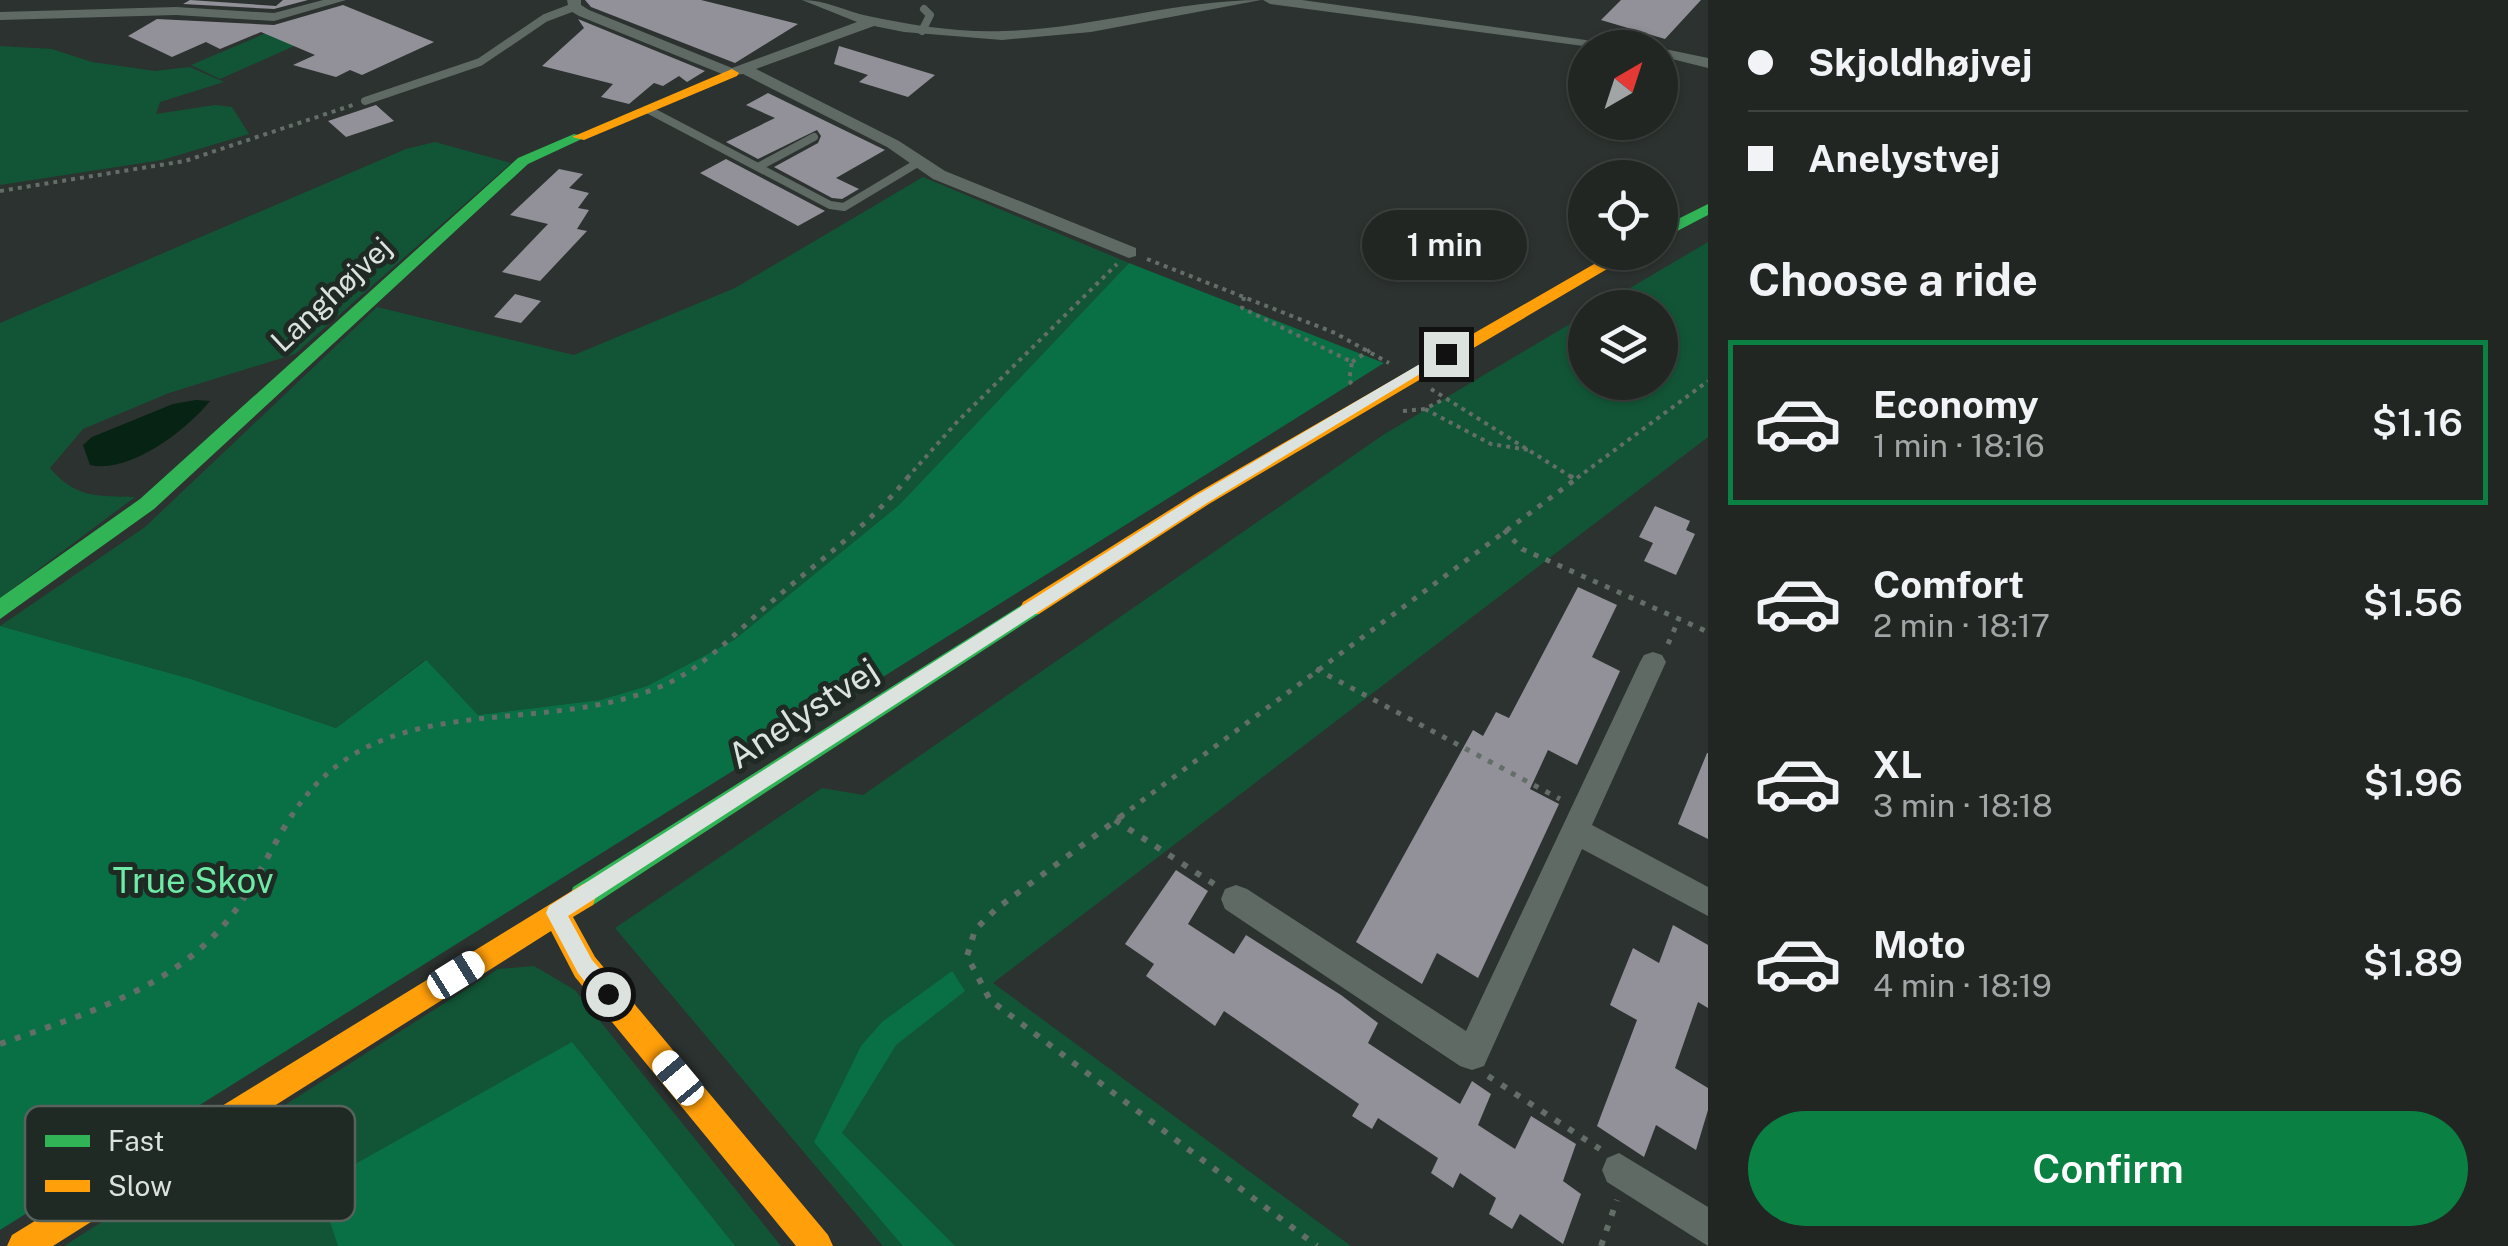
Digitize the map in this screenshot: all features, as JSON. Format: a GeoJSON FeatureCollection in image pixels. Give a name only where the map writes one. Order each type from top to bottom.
{"type":"FeatureCollection","features":[{"type":"Feature","properties":{"kind":"street"},"geometry":{"type":"LineString","coordinates":[[0,16],[176,11],[274,17],[339,0]]}},
{"type":"Feature","properties":{"kind":"street"},"geometry":{"type":"LineString","coordinates":[[810,0],[870,22],[930,32],[1045,34],[1254,0]]}},
{"type":"Feature","properties":{"kind":"street"},"geometry":{"type":"LineString","coordinates":[[1270,0],[1568,39]]}},
{"type":"Feature","properties":{"kind":"street"},"geometry":{"type":"LineString","coordinates":[[574,3],[738,71],[777,82],[970,189],[1129,252]]}},
{"type":"Feature","properties":{"kind":"street"},"geometry":{"type":"LineString","coordinates":[[738,71],[870,22]]}},
{"type":"Feature","properties":{"kind":"street"},"geometry":{"type":"LineString","coordinates":[[1678,56],[1708,63]]}},
{"type":"Feature","properties":{"kind":"street","name":"Langhøjvej"},"geometry":{"type":"LineString","coordinates":[[0,610],[68,565],[147,504],[523,161],[738,71]]}},
{"type":"Feature","properties":{"kind":"street"},"geometry":{"type":"LineString","coordinates":[[1678,225],[1708,209]]}},
{"type":"Feature","properties":{"kind":"street","name":"Anelystvej"},"geometry":{"type":"LineString","coordinates":[[247,1106],[1202,499],[1596,270]]}},
{"type":"Feature","properties":{"kind":"street"},"geometry":{"type":"LineString","coordinates":[[1236,898],[1472,1054],[1653,662]]}},
{"type":"Feature","properties":{"kind":"street"},"geometry":{"type":"LineString","coordinates":[[1580,822],[1708,902]]}},
{"type":"Feature","properties":{"kind":"street"},"geometry":{"type":"LineString","coordinates":[[556,913],[585,966],[817,1246]]}},
{"type":"Feature","properties":{"kind":"street"},"geometry":{"type":"LineString","coordinates":[[1622,1172],[1708,1228]]}},
{"type":"Feature","properties":{"kind":"street","name":"Anelystvej"},"geometry":{"type":"LineString","coordinates":[[23,1246],[63,1221]]}},
{"type":"Feature","properties":{"kind":"lane"},"geometry":{"type":"LineString","coordinates":[[365,102],[480,62],[574,3]]}},
{"type":"Feature","properties":{"kind":"lane"},"geometry":{"type":"LineString","coordinates":[[924,9],[930,15],[930,32]]}},
{"type":"Feature","properties":{"kind":"lane"},"geometry":{"type":"LineString","coordinates":[[649,110],[830,205],[844,207],[919,162]]}},
{"type":"Feature","properties":{"kind":"lane"},"geometry":{"type":"LineString","coordinates":[[758,167],[814,137]]}},
{"type":"Feature","properties":{"kind":"path"},"geometry":{"type":"LineString","coordinates":[[0,191],[185,160],[365,102]]}},
{"type":"Feature","properties":{"kind":"path"},"geometry":{"type":"LineString","coordinates":[[0,1044],[156,982],[193,956],[226,923],[263,871],[305,794],[324,771],[351,753],[383,738],[435,726],[601,706],[635,696],[688,672],[880,510],[935,445],[1129,252],[1370,350],[1390,363]]}},
{"type":"Feature","properties":{"kind":"path"},"geometry":{"type":"LineString","coordinates":[[1244,297],[1242,308],[1306,336],[1352,362]]}},
{"type":"Feature","properties":{"kind":"path"},"geometry":{"type":"LineString","coordinates":[[1370,350],[1352,362],[1349,381],[1371,398]]}},
{"type":"Feature","properties":{"kind":"path"},"geometry":{"type":"LineString","coordinates":[[1317,1246],[1003,1012],[979,986],[967,956],[975,930],[984,918],[1708,381]]}},
{"type":"Feature","properties":{"kind":"path"},"geometry":{"type":"LineString","coordinates":[[1429,388],[1574,478]]}},
{"type":"Feature","properties":{"kind":"path"},"geometry":{"type":"LineString","coordinates":[[1445,398],[1429,408],[1507,450],[1518,454],[1529,450]]}},
{"type":"Feature","properties":{"kind":"path"},"geometry":{"type":"LineString","coordinates":[[1504,530],[1522,548],[1708,632]]}},
{"type":"Feature","properties":{"kind":"path"},"geometry":{"type":"LineString","coordinates":[[1316,670],[1580,822]]}},
{"type":"Feature","properties":{"kind":"path"},"geometry":{"type":"LineString","coordinates":[[1115,820],[1236,898]]}},
{"type":"Feature","properties":{"kind":"path"},"geometry":{"type":"LineString","coordinates":[[1472,1054],[1468,1062],[1621,1163],[1622,1172],[1601,1246]]}},
{"type":"Feature","properties":{"kind":"green space"},"geometry":{"type":"Polygon","coordinates":[[[271,31],[301,43],[220,79],[191,65],[271,31]]]}},
{"type":"Feature","properties":{"kind":"green space"},"geometry":{"type":"Polygon","coordinates":[[[0,46],[52,49],[92,62],[155,71],[190,67],[224,82],[160,102],[156,114],[215,105],[232,107],[249,134],[162,160],[0,185],[0,46]]]}},
{"type":"Feature","properties":{"kind":"green space"},"geometry":{"type":"Polygon","coordinates":[[[435,142],[511,163],[295,354],[169,393],[83,429],[50,468],[78,490],[135,497],[0,598],[0,323],[406,149],[435,142]]]}},
{"type":"Feature","properties":{"kind":"green space"},"geometry":{"type":"Polygon","coordinates":[[[923,177],[1129,263],[899,505],[734,640],[647,686],[600,700],[478,715],[425,660],[336,728],[191,679],[0,626],[145,527],[377,307],[574,355],[735,288],[923,177]]]}},
{"type":"Feature","properties":{"kind":"green space"},"geometry":{"type":"Polygon","coordinates":[[[1708,242],[1708,437],[993,983],[1351,1246],[883,1246],[615,928],[822,788],[863,795],[1383,435],[1568,325],[1568,400],[1678,400],[1678,290],[1627,290],[1661,270],[1678,270],[1678,260],[1708,242]]]}},
{"type":"Feature","properties":{"kind":"green space","name":"True Skov"},"geometry":{"type":"Polygon","coordinates":[[[1129,263],[1384,363],[198,1106],[25,1106],[25,1214],[0,1230],[0,626],[191,679],[336,728],[426,660],[478,715],[600,700],[647,686],[734,640],[899,505],[1129,263]]]}},
{"type":"Feature","properties":{"kind":"green space"},"geometry":{"type":"Polygon","coordinates":[[[534,966],[575,990],[781,1246],[64,1246],[103,1221],[355,1221],[355,1106],[283,1106],[498,969],[534,966]]]}},
{"type":"Feature","properties":{"kind":"green space"},"geometry":{"type":"Polygon","coordinates":[[[952,971],[965,991],[896,1045],[842,1133],[955,1246],[903,1246],[814,1142],[861,1046],[882,1022],[952,971]]]}},
{"type":"Feature","properties":{"kind":"green space"},"geometry":{"type":"Polygon","coordinates":[[[572,1042],[735,1246],[338,1246],[330,1221],[355,1221],[355,1164],[572,1042]]]}},
{"type":"Feature","properties":{"kind":"shaded area"},"geometry":{"type":"Polygon","coordinates":[[[210,401],[156,447],[122,463],[90,465],[83,445],[92,437],[173,404],[210,401]]]}},
{"type":"Feature","properties":{"kind":"building"},"geometry":{"type":"Polygon","coordinates":[[[190,0],[276,6],[283,0],[308,0],[274,9],[183,4],[190,0]]]}},
{"type":"Feature","properties":{"kind":"building"},"geometry":{"type":"Polygon","coordinates":[[[585,0],[701,0],[798,24],[735,63],[591,7],[585,0]]]}},
{"type":"Feature","properties":{"kind":"building"},"geometry":{"type":"Polygon","coordinates":[[[1621,0],[1701,0],[1673,30],[1635,30],[1601,20],[1621,0]]]}},
{"type":"Feature","properties":{"kind":"building"},"geometry":{"type":"Polygon","coordinates":[[[343,5],[434,42],[362,75],[350,70],[336,77],[293,65],[315,55],[261,32],[220,49],[206,42],[172,57],[128,36],[157,19],[274,25],[343,5]]]}},
{"type":"Feature","properties":{"kind":"building"},"geometry":{"type":"Polygon","coordinates":[[[578,19],[705,71],[687,82],[679,76],[663,86],[654,83],[629,104],[601,97],[613,84],[542,66],[584,28],[578,19]]]}},
{"type":"Feature","properties":{"kind":"building"},"geometry":{"type":"Polygon","coordinates":[[[839,46],[935,75],[908,97],[859,82],[868,75],[834,64],[839,46]]]}},
{"type":"Feature","properties":{"kind":"building"},"geometry":{"type":"Polygon","coordinates":[[[768,93],[885,150],[836,178],[859,189],[842,199],[832,198],[774,167],[818,143],[821,136],[817,130],[758,159],[726,142],[775,118],[746,105],[768,93]]]}},
{"type":"Feature","properties":{"kind":"building"},"geometry":{"type":"Polygon","coordinates":[[[376,105],[394,121],[346,137],[328,121],[376,105]]]}},
{"type":"Feature","properties":{"kind":"building"},"geometry":{"type":"Polygon","coordinates":[[[726,159],[825,211],[798,226],[700,173],[726,159]]]}},
{"type":"Feature","properties":{"kind":"building"},"geometry":{"type":"Polygon","coordinates":[[[559,169],[583,174],[569,188],[589,193],[578,208],[589,210],[577,229],[587,231],[540,281],[502,272],[548,224],[510,215],[559,169]]]}},
{"type":"Feature","properties":{"kind":"building"},"geometry":{"type":"Polygon","coordinates":[[[515,294],[541,301],[521,323],[494,317],[515,294]]]}},
{"type":"Feature","properties":{"kind":"building"},"geometry":{"type":"Polygon","coordinates":[[[1655,506],[1690,521],[1686,530],[1695,534],[1676,575],[1644,561],[1653,543],[1639,537],[1655,506]]]}},
{"type":"Feature","properties":{"kind":"building"},"geometry":{"type":"Polygon","coordinates":[[[1578,587],[1617,605],[1592,657],[1620,671],[1577,765],[1548,750],[1530,789],[1559,804],[1478,978],[1437,953],[1422,984],[1356,942],[1473,730],[1483,736],[1496,712],[1509,718],[1578,587]]]}},
{"type":"Feature","properties":{"kind":"building"},"geometry":{"type":"Polygon","coordinates":[[[1708,753],[1708,839],[1678,824],[1708,753]]]}},
{"type":"Feature","properties":{"kind":"building"},"geometry":{"type":"Polygon","coordinates":[[[1176,870],[1208,891],[1188,924],[1234,954],[1246,935],[1341,995],[1378,1023],[1368,1043],[1460,1104],[1472,1081],[1491,1094],[1478,1125],[1515,1149],[1531,1116],[1576,1144],[1563,1181],[1581,1194],[1563,1244],[1520,1214],[1512,1229],[1489,1214],[1496,1198],[1460,1173],[1453,1188],[1431,1173],[1438,1158],[1378,1118],[1372,1129],[1352,1116],[1359,1104],[1224,1011],[1215,1026],[1146,976],[1154,964],[1125,944],[1176,870]]]}},
{"type":"Feature","properties":{"kind":"building"},"geometry":{"type":"Polygon","coordinates":[[[1673,925],[1708,945],[1708,1008],[1698,1002],[1675,1068],[1708,1088],[1708,1110],[1696,1150],[1656,1125],[1644,1157],[1597,1126],[1637,1020],[1610,1005],[1633,948],[1659,963],[1673,925]]]}},
{"type":"Feature","properties":{"kind":"traffic: fast"},"geometry":{"type":"LineString","coordinates":[[0,610],[147,504],[523,161],[579,137]]}},
{"type":"Feature","properties":{"kind":"traffic: fast"},"geometry":{"type":"LineString","coordinates":[[1678,225],[1708,209]]}},
{"type":"Feature","properties":{"kind":"traffic: fast"},"geometry":{"type":"LineString","coordinates":[[583,896],[1031,608]]}},
{"type":"Feature","properties":{"kind":"traffic: slow"},"geometry":{"type":"LineString","coordinates":[[579,137],[732,73]]}},
{"type":"Feature","properties":{"kind":"traffic: slow"},"geometry":{"type":"LineString","coordinates":[[1031,608],[1202,499],[1597,270]]}},
{"type":"Feature","properties":{"kind":"traffic: slow"},"geometry":{"type":"LineString","coordinates":[[247,1106],[583,896]]}},
{"type":"Feature","properties":{"kind":"traffic: slow"},"geometry":{"type":"LineString","coordinates":[[556,913],[585,967],[817,1246]]}},
{"type":"Feature","properties":{"kind":"traffic: slow"},"geometry":{"type":"LineString","coordinates":[[23,1246],[63,1221]]}},
{"type":"Feature","properties":{"kind":"route"},"geometry":{"type":"LineString","coordinates":[[608,994],[585,966],[556,913],[1202,499],[1446,354]]}}]}
